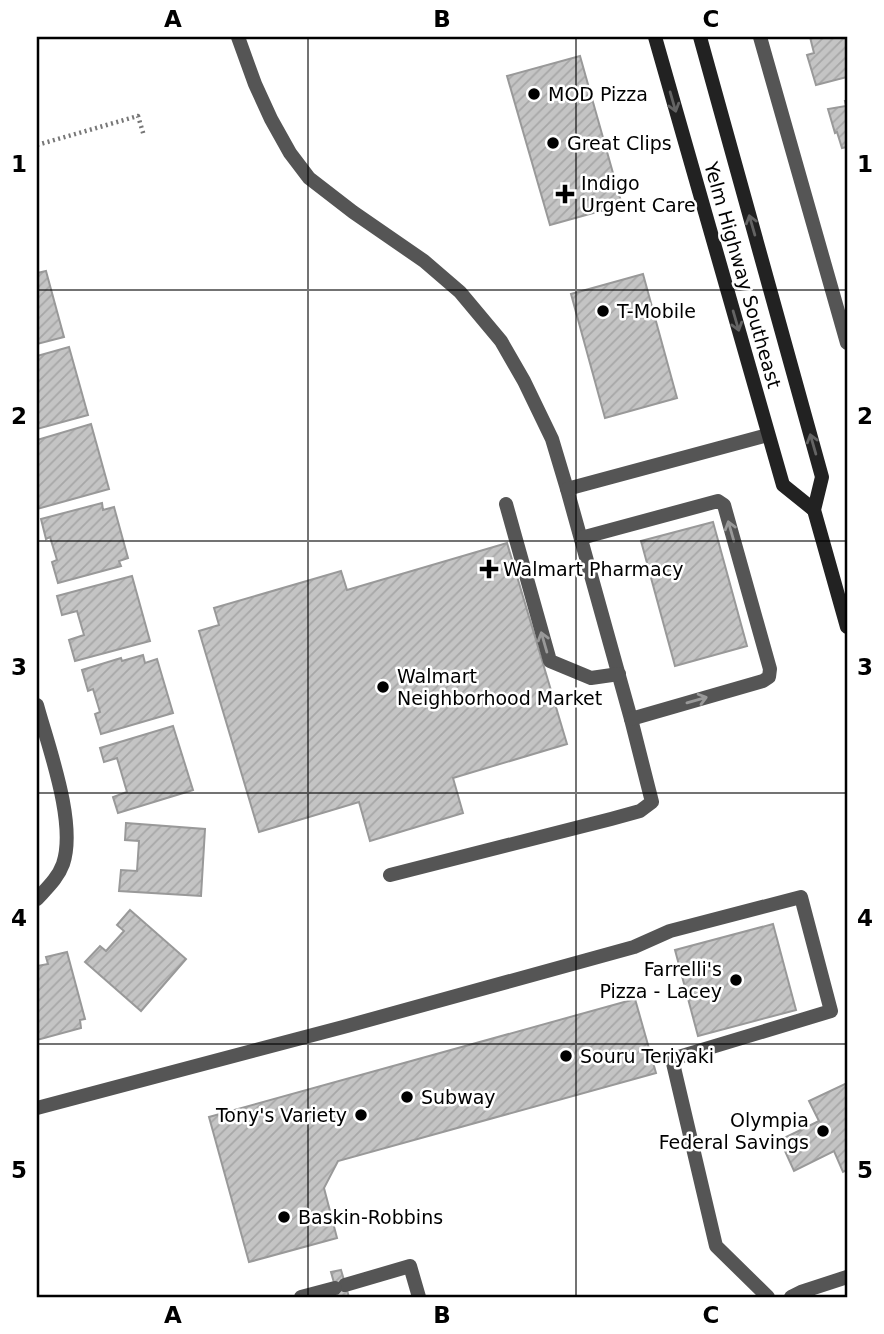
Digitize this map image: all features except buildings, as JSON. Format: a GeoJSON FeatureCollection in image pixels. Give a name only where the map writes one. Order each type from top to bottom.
{"type":"FeatureCollection","features":[{"type":"Feature","properties":{"kind":"main road","name":"Yelm Highway Southeast"},"geometry":{"type":"LineString","coordinates":[[655,37],[783,485],[814,510]]}},
{"type":"Feature","properties":{"kind":"main road","name":"Yelm Highway Southeast"},"geometry":{"type":"LineString","coordinates":[[700,37],[822,477],[814,510],[847,627]]}},
{"type":"Feature","properties":{"kind":"street"},"geometry":{"type":"LineString","coordinates":[[238,37],[271,119],[290,153],[309,178],[424,261],[460,292],[501,341],[524,381],[552,439],[619,674],[652,802],[640,811],[390,875]]}},
{"type":"Feature","properties":{"kind":"street"},"geometry":{"type":"LineString","coordinates":[[760,37],[847,343]]}},
{"type":"Feature","properties":{"kind":"street"},"geometry":{"type":"LineString","coordinates":[[567,489],[768,435]]}},
{"type":"Feature","properties":{"kind":"street"},"geometry":{"type":"LineString","coordinates":[[581,538],[718,501],[724,505],[770,669],[769,677],[764,681],[631,719]]}},
{"type":"Feature","properties":{"kind":"street"},"geometry":{"type":"LineString","coordinates":[[506,504],[550,661],[591,678],[619,674]]}},
{"type":"Feature","properties":{"kind":"street"},"geometry":{"type":"LineString","coordinates":[[37,705],[65,813],[68,842],[63,864],[55,879],[37,899]]}},
{"type":"Feature","properties":{"kind":"street"},"geometry":{"type":"LineString","coordinates":[[37,1108],[621,951],[670,931],[801,897],[831,1011],[671,1059],[716,1246],[768,1297]]}},
{"type":"Feature","properties":{"kind":"street"},"geometry":{"type":"LineString","coordinates":[[301,1297],[410,1266],[419,1297]]}},
{"type":"Feature","properties":{"kind":"street"},"geometry":{"type":"LineString","coordinates":[[791,1297],[847,1277]]}},
{"type":"Feature","properties":{"kind":"path"},"geometry":{"type":"LineString","coordinates":[[37,148],[138,116],[144,136]]}},
{"type":"Feature","properties":{"kind":"place","name":"MOD Pizza"},"geometry":{"type":"Point","coordinates":[534,94]}},
{"type":"Feature","properties":{"kind":"place","name":"Great Clips"},"geometry":{"type":"Point","coordinates":[553,143]}},
{"type":"Feature","properties":{"kind":"place","name":"Indigo Urgent Care"},"geometry":{"type":"Point","coordinates":[565,194]}},
{"type":"Feature","properties":{"kind":"place","name":"T-Mobile"},"geometry":{"type":"Point","coordinates":[603,311]}},
{"type":"Feature","properties":{"kind":"place","name":"Walmart Pharmacy"},"geometry":{"type":"Point","coordinates":[489,569]}},
{"type":"Feature","properties":{"kind":"place","name":"Walmart Neighborhood Market"},"geometry":{"type":"Point","coordinates":[383,687]}},
{"type":"Feature","properties":{"kind":"place","name":"Farrelli's Pizza - Lacey"},"geometry":{"type":"Point","coordinates":[736,980]}},
{"type":"Feature","properties":{"kind":"place","name":"Souru Teriyaki"},"geometry":{"type":"Point","coordinates":[566,1056]}},
{"type":"Feature","properties":{"kind":"place","name":"Subway"},"geometry":{"type":"Point","coordinates":[407,1097]}},
{"type":"Feature","properties":{"kind":"place","name":"Tony's Variety"},"geometry":{"type":"Point","coordinates":[361,1115]}},
{"type":"Feature","properties":{"kind":"place","name":"Olympia Federal Savings"},"geometry":{"type":"Point","coordinates":[823,1131]}},
{"type":"Feature","properties":{"kind":"place","name":"Baskin-Robbins"},"geometry":{"type":"Point","coordinates":[284,1217]}}]}
